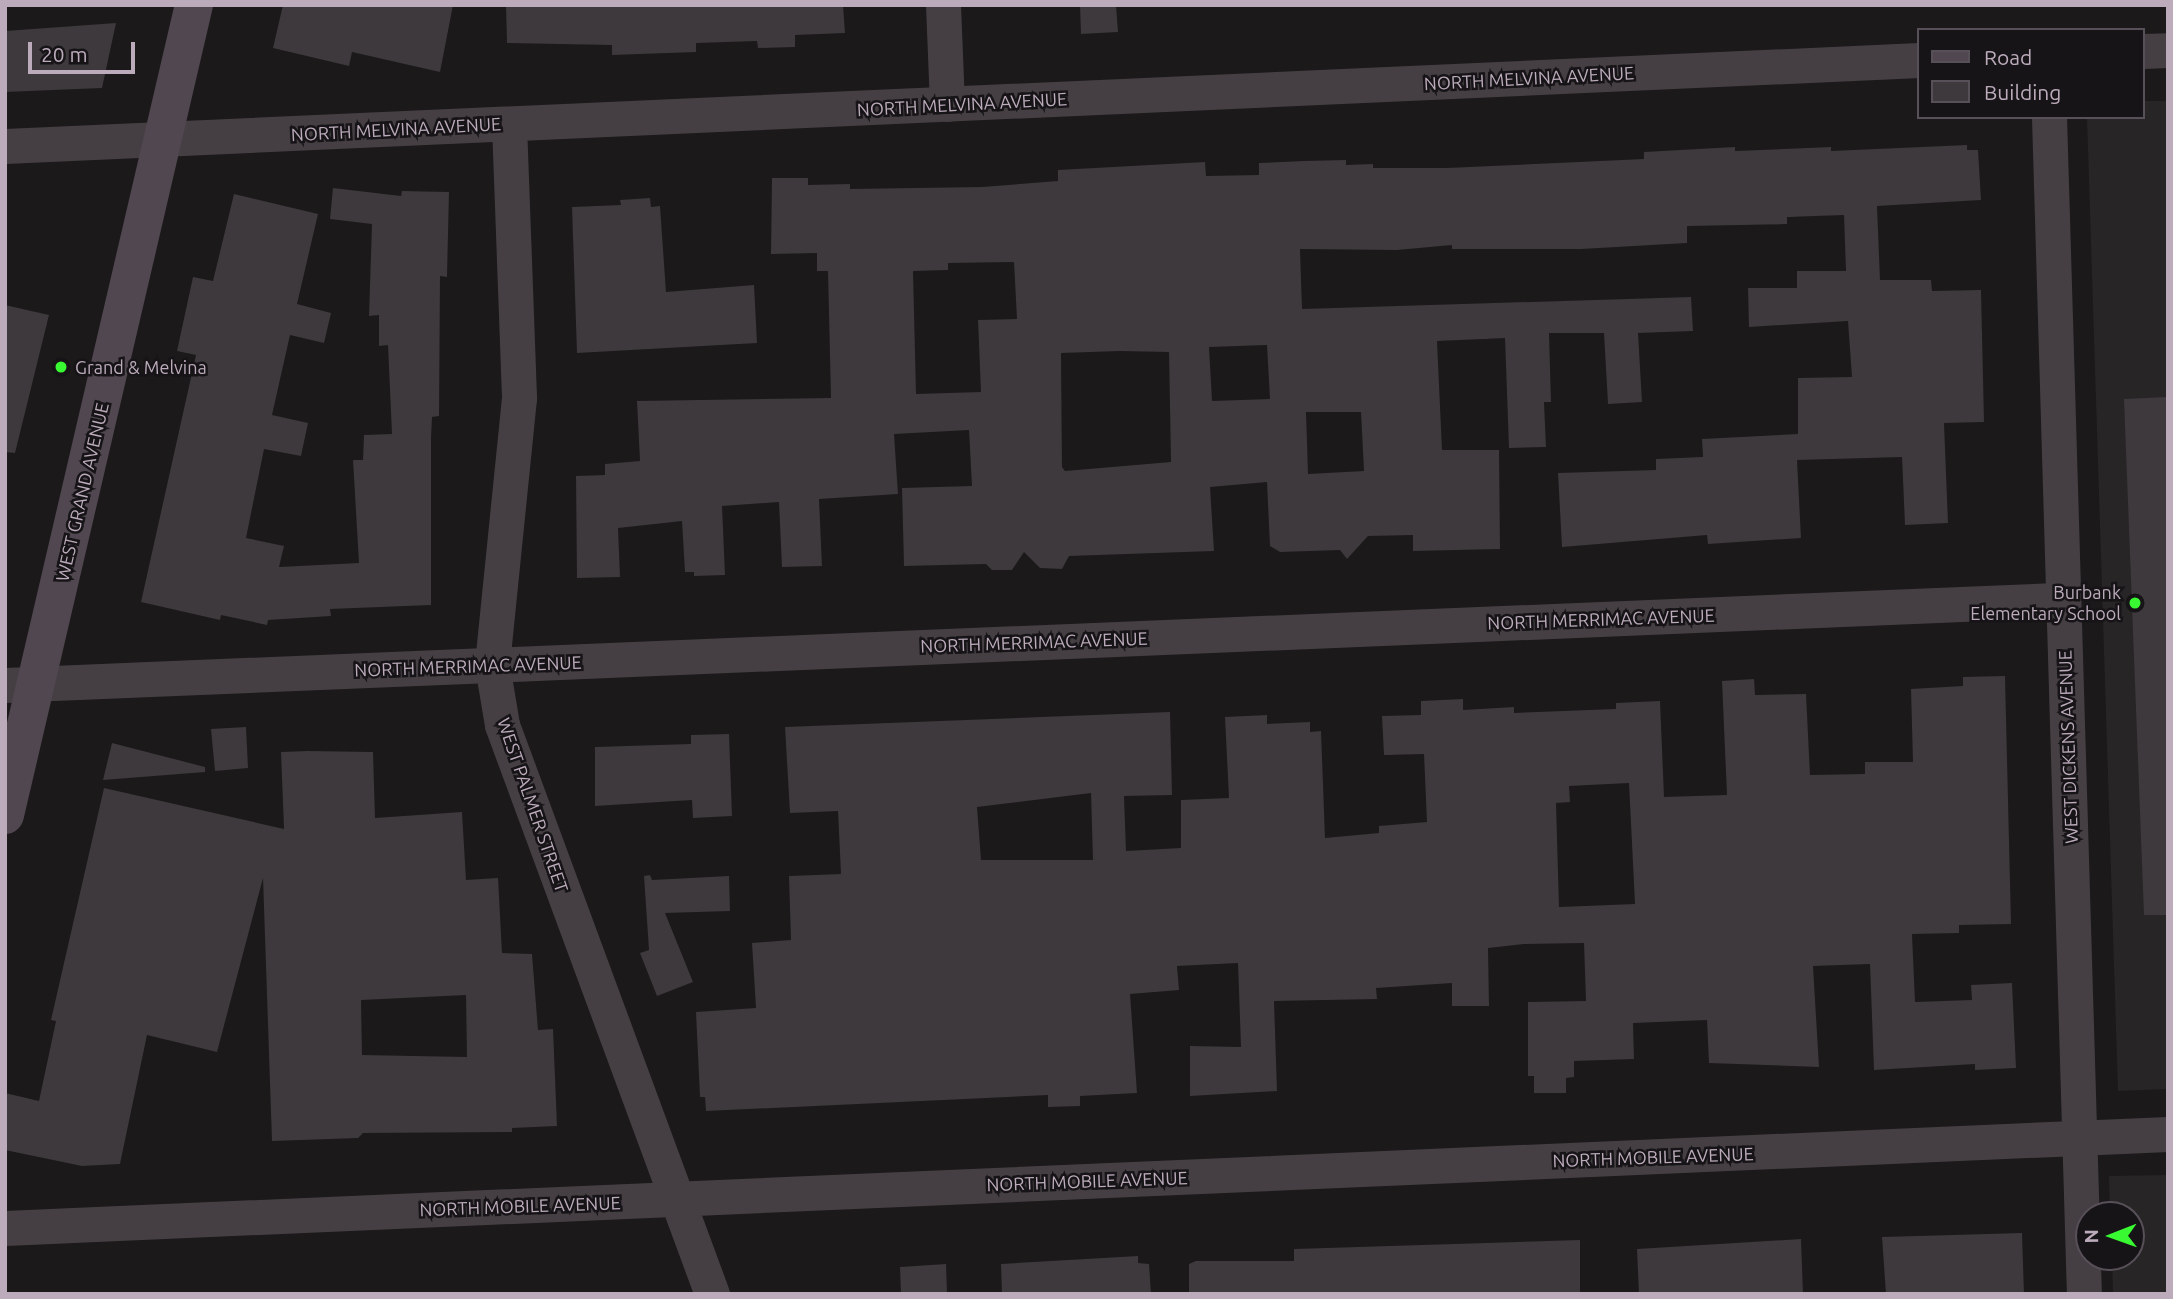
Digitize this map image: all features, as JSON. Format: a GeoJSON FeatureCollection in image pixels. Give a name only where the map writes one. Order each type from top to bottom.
{"type":"FeatureCollection","features":[{"type":"Feature","properties":{"kind":"main road","name":"WEST GRAND AVENUE"},"geometry":{"type":"LineString","coordinates":[[5,815],[21,684],[164,140],[194,5]]}},
{"type":"Feature","properties":{"kind":"street"},"geometry":{"type":"LineString","coordinates":[[943,5],[947,104]]}},
{"type":"Feature","properties":{"kind":"street"},"geometry":{"type":"LineString","coordinates":[[2145,51],[2168,50]]}},
{"type":"Feature","properties":{"kind":"street","name":"NORTH MELVINA AVENUE"},"geometry":{"type":"LineString","coordinates":[[5,146],[1918,60]]}},
{"type":"Feature","properties":{"kind":"street","name":"WEST DICKENS AVENUE"},"geometry":{"type":"LineString","coordinates":[[2049,119],[2084,1294]]}},
{"type":"Feature","properties":{"kind":"street","name":"WEST PALMER STREET"},"geometry":{"type":"LineString","coordinates":[[509,124],[519,398],[492,665],[502,725],[680,1199],[712,1294]]}},
{"type":"Feature","properties":{"kind":"street","name":"NORTH MERRIMAC AVENUE"},"geometry":{"type":"LineString","coordinates":[[21,684],[2063,600]]}},
{"type":"Feature","properties":{"kind":"street","name":"NORTH MOBILE AVENUE"},"geometry":{"type":"LineString","coordinates":[[5,1228],[2168,1134]]}},
{"type":"Feature","properties":{"kind":"shaded area","name":"Burbank Elementary School"},"geometry":{"type":"Polygon","coordinates":[[[2145,101],[2168,101],[2168,1089],[2118,1091],[2087,119],[2145,119],[2145,101]]]}},
{"type":"Feature","properties":{"kind":"shaded area"},"geometry":{"type":"Polygon","coordinates":[[[2168,1175],[2168,1294],[2113,1294],[2112,1271],[2145,1271],[2145,1201],[2110,1201],[2109,1176],[2168,1175]]]}},
{"type":"Feature","properties":{"kind":"building"},"geometry":{"type":"Polygon","coordinates":[[[283,5],[453,5],[440,72],[352,52],[349,66],[273,48],[283,5]]]}},
{"type":"Feature","properties":{"kind":"building"},"geometry":{"type":"Polygon","coordinates":[[[506,5],[843,5],[845,33],[795,35],[795,47],[758,48],[757,41],[696,43],[696,52],[612,55],[612,45],[507,43],[506,5]]]}},
{"type":"Feature","properties":{"kind":"building"},"geometry":{"type":"Polygon","coordinates":[[[1080,5],[1116,5],[1118,32],[1081,34],[1080,5]]]}},
{"type":"Feature","properties":{"kind":"building"},"geometry":{"type":"Polygon","coordinates":[[[116,23],[102,88],[5,92],[5,31],[116,23]]]}},
{"type":"Feature","properties":{"kind":"building"},"geometry":{"type":"Polygon","coordinates":[[[1967,145],[1967,150],[1978,150],[1981,200],[1877,206],[1880,280],[1931,280],[1932,291],[1981,290],[1984,422],[1944,423],[1948,523],[1905,525],[1902,457],[1797,460],[1801,538],[1708,544],[1707,535],[1562,547],[1558,473],[1656,470],[1656,459],[1703,457],[1702,439],[1798,434],[1798,378],[1852,377],[1848,321],[1749,327],[1748,288],[1797,288],[1797,271],[1846,271],[1844,215],[1787,217],[1787,224],[1687,226],[1687,243],[1581,249],[1452,249],[1452,245],[1397,250],[1300,249],[1302,309],[1691,297],[1693,331],[1638,333],[1642,402],[1608,404],[1604,333],[1549,333],[1551,402],[1544,402],[1546,447],[1509,448],[1505,338],[1437,341],[1442,450],[1499,450],[1500,549],[1413,551],[1413,535],[1368,536],[1347,559],[1340,550],[1280,552],[1270,546],[1267,482],[1210,487],[1214,551],[1069,556],[1062,569],[1040,568],[1024,552],[1012,570],[992,570],[986,564],[904,566],[902,488],[972,486],[969,430],[894,434],[898,494],[819,499],[822,566],[782,567],[779,502],[722,506],[725,575],[694,576],[694,572],[685,572],[682,521],[618,528],[620,577],[577,578],[576,476],[605,475],[605,464],[640,461],[637,401],[831,398],[828,271],[817,271],[817,253],[771,254],[772,178],[808,178],[808,185],[850,184],[850,189],[982,187],[1058,181],[1058,170],[1205,162],[1206,176],[1259,175],[1259,163],[1304,161],[1346,160],[1346,165],[1373,164],[1373,168],[1447,168],[1644,159],[1644,152],[1735,147],[1735,151],[1831,147],[1831,151],[1967,145]],[[1014,262],[948,263],[948,270],[913,271],[916,394],[981,392],[978,320],[1017,319],[1014,262]],[[1267,345],[1209,347],[1212,401],[1270,399],[1267,345]],[[1169,352],[1061,353],[1062,467],[1065,471],[1171,462],[1169,352]],[[1306,412],[1308,474],[1364,471],[1361,412],[1306,412]]]}},
{"type":"Feature","properties":{"kind":"building"},"geometry":{"type":"Polygon","coordinates":[[[333,188],[401,196],[402,191],[449,192],[447,277],[440,276],[439,416],[432,417],[431,438],[431,605],[330,609],[331,616],[268,620],[267,625],[221,615],[220,620],[141,602],[196,355],[177,351],[193,277],[213,281],[234,194],[318,214],[297,304],[331,313],[324,343],[290,335],[272,415],[308,423],[301,456],[264,449],[246,538],[284,546],[279,567],[359,563],[353,460],[363,460],[364,435],[392,434],[388,345],[379,346],[379,315],[369,316],[372,224],[330,219],[333,188]]]}},
{"type":"Feature","properties":{"kind":"building"},"geometry":{"type":"Polygon","coordinates":[[[650,198],[651,207],[660,206],[666,292],[754,285],[757,343],[577,353],[572,207],[621,205],[620,200],[650,198]]]}},
{"type":"Feature","properties":{"kind":"building"},"geometry":{"type":"Polygon","coordinates":[[[5,305],[49,315],[15,453],[5,452],[5,305]]]}},
{"type":"Feature","properties":{"kind":"building"},"geometry":{"type":"Polygon","coordinates":[[[2168,397],[2168,915],[2144,915],[2124,399],[2168,397]]]}},
{"type":"Feature","properties":{"kind":"building"},"geometry":{"type":"Polygon","coordinates":[[[2005,676],[2011,924],[1959,925],[1959,933],[1912,934],[1915,1002],[1972,1000],[1971,985],[2012,983],[2016,1068],[1975,1070],[1975,1064],[1874,1070],[1870,964],[1813,966],[1819,1067],[1709,1063],[1707,1020],[1633,1023],[1634,1059],[1574,1061],[1574,1077],[1566,1078],[1566,1093],[1534,1093],[1534,1076],[1528,1076],[1528,1002],[1586,1001],[1584,943],[1524,944],[1488,948],[1489,1006],[1452,1006],[1452,983],[1376,988],[1377,999],[1274,1001],[1277,1091],[1190,1096],[1190,1046],[1241,1047],[1238,963],[1177,966],[1179,990],[1130,994],[1137,1093],[1080,1096],[1080,1106],[1048,1107],[1048,1095],[706,1111],[705,1097],[700,1097],[696,1012],[756,1008],[752,943],[791,940],[789,876],[841,874],[838,811],[790,813],[785,727],[1170,712],[1172,795],[1124,796],[1126,851],[1181,848],[1181,800],[1229,798],[1225,717],[1267,715],[1267,724],[1310,722],[1310,732],[1321,731],[1325,838],[1379,833],[1379,826],[1427,822],[1424,754],[1384,755],[1382,716],[1421,715],[1421,701],[1463,699],[1463,710],[1514,707],[1514,713],[1616,709],[1616,703],[1660,701],[1664,797],[1727,795],[1722,681],[1754,679],[1755,695],[1806,694],[1810,775],[1865,774],[1865,762],[1913,762],[1911,689],[1963,686],[1963,677],[2005,676]],[[1629,783],[1569,786],[1570,802],[1556,803],[1559,907],[1635,904],[1629,783]],[[1091,793],[977,807],[981,860],[1093,860],[1091,793]]]}},
{"type":"Feature","properties":{"kind":"building"},"geometry":{"type":"Polygon","coordinates":[[[246,727],[248,768],[215,771],[211,729],[246,727]]]}},
{"type":"Feature","properties":{"kind":"building"},"geometry":{"type":"Polygon","coordinates":[[[729,734],[732,816],[693,818],[692,800],[595,806],[595,747],[691,744],[691,735],[729,734]]]}},
{"type":"Feature","properties":{"kind":"building"},"geometry":{"type":"Polygon","coordinates":[[[112,743],[205,767],[205,772],[103,780],[112,743]]]}},
{"type":"Feature","properties":{"kind":"building"},"geometry":{"type":"Polygon","coordinates":[[[281,752],[373,752],[375,818],[462,812],[466,880],[498,878],[502,953],[532,954],[538,1030],[553,1029],[557,1126],[512,1128],[512,1132],[363,1133],[358,1138],[272,1141],[263,878],[217,1052],[147,1035],[120,1164],[82,1166],[5,1150],[5,1093],[39,1101],[56,1021],[51,1020],[104,788],[284,829],[281,752]],[[466,995],[361,1000],[362,1055],[467,1057],[466,995]]]}},
{"type":"Feature","properties":{"kind":"building"},"geometry":{"type":"Polygon","coordinates":[[[650,875],[652,880],[729,876],[730,911],[665,913],[693,982],[657,996],[640,953],[649,950],[644,876],[650,875]]]}},
{"type":"Feature","properties":{"kind":"building"},"geometry":{"type":"Polygon","coordinates":[[[2022,1233],[2024,1294],[1886,1294],[1882,1237],[2022,1233]]]}},
{"type":"Feature","properties":{"kind":"building"},"geometry":{"type":"Polygon","coordinates":[[[1801,1239],[1803,1294],[1639,1294],[1637,1249],[1801,1239]]]}},
{"type":"Feature","properties":{"kind":"building"},"geometry":{"type":"Polygon","coordinates":[[[1580,1240],[1580,1294],[1189,1294],[1189,1264],[1196,1261],[1294,1261],[1294,1249],[1580,1240]]]}},
{"type":"Feature","properties":{"kind":"building"},"geometry":{"type":"Polygon","coordinates":[[[1138,1256],[1138,1263],[1149,1264],[1151,1294],[1002,1294],[1001,1264],[1138,1256]]]}},
{"type":"Feature","properties":{"kind":"building"},"geometry":{"type":"Polygon","coordinates":[[[946,1264],[947,1294],[901,1294],[900,1267],[946,1264]]]}},
{"type":"Feature","properties":{"kind":"place","name":"Grand & Melvina"},"geometry":{"type":"Point","coordinates":[61,367]}},
{"type":"Feature","properties":{"kind":"place","name":"Burbank Elementary School"},"geometry":{"type":"Point","coordinates":[2135,603]}}]}
